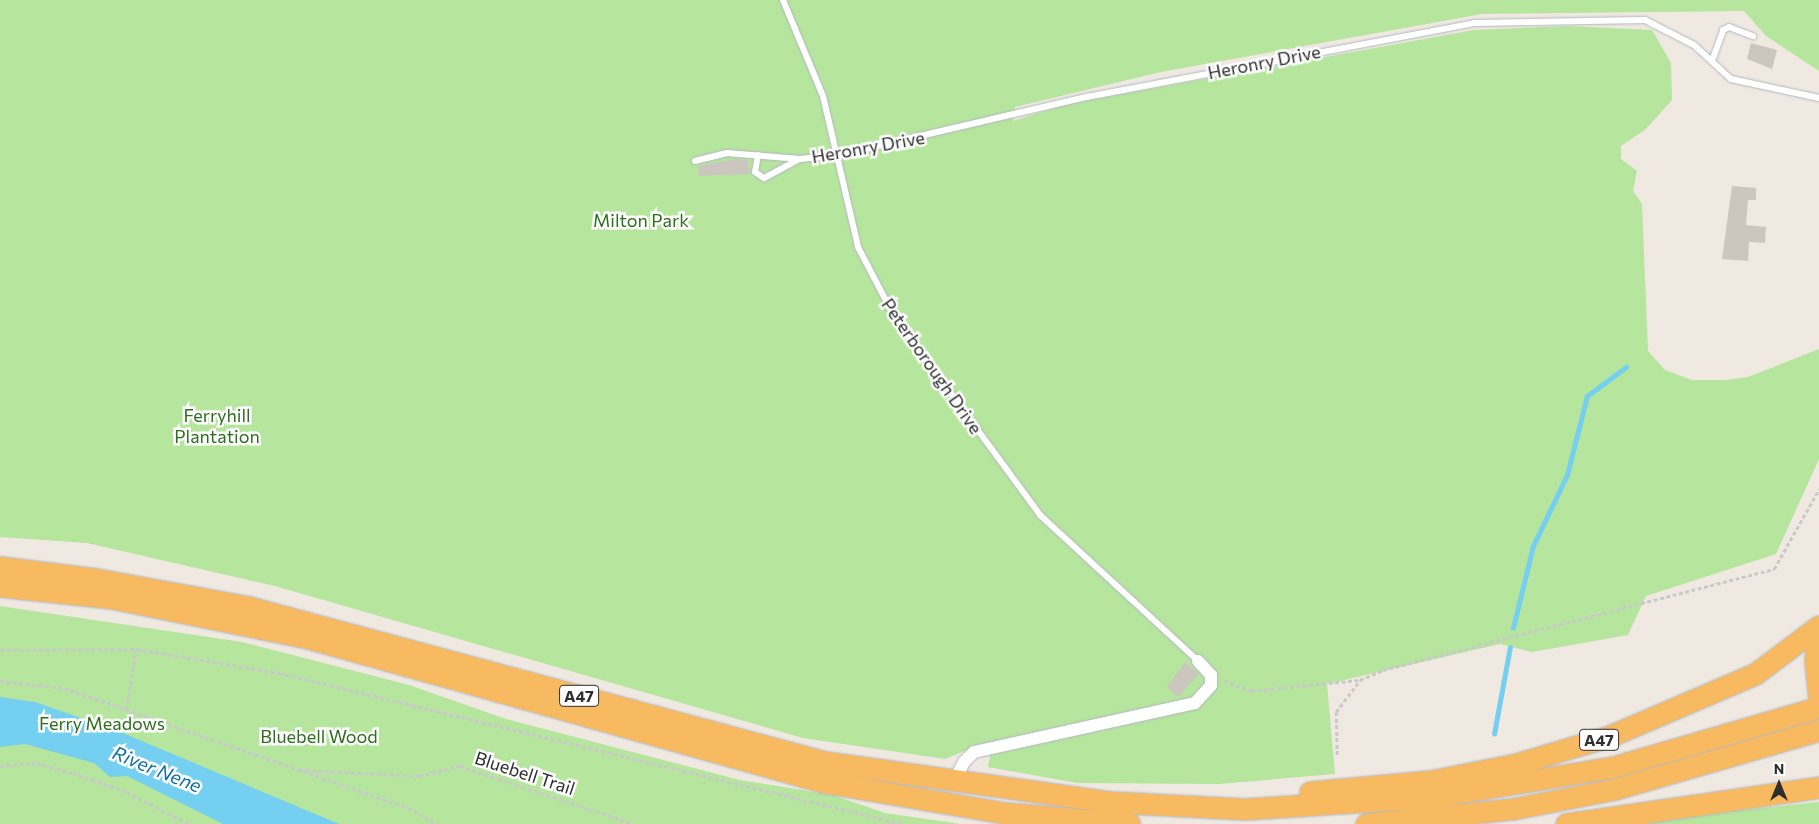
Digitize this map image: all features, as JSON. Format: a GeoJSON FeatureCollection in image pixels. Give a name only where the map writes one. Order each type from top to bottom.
{"type":"FeatureCollection","features":[{"type":"Feature","properties":{"kind":"highway","name":"A47"},"geometry":{"type":"LineString","coordinates":[[0,567],[96,578],[249,607],[762,746],[954,783],[1161,806],[1254,808],[1432,797],[1613,766],[1758,727],[1819,707]]}},
{"type":"Feature","properties":{"kind":"highway","name":"A47"},"geometry":{"type":"LineString","coordinates":[[0,586],[112,598],[308,638],[823,782],[1005,812],[1130,824]]}},
{"type":"Feature","properties":{"kind":"highway","name":"A47"},"geometry":{"type":"LineString","coordinates":[[1161,806],[1431,781],[1516,764],[1610,736],[1730,685],[1769,665],[1819,626]]}},
{"type":"Feature","properties":{"kind":"highway"},"geometry":{"type":"LineString","coordinates":[[1819,631],[1815,661],[1819,696]]}},
{"type":"Feature","properties":{"kind":"highway"},"geometry":{"type":"LineString","coordinates":[[1366,824],[1512,809],[1615,789],[1772,746],[1819,730]]}},
{"type":"Feature","properties":{"kind":"highway"},"geometry":{"type":"LineString","coordinates":[[1566,824],[1819,787]]}},
{"type":"Feature","properties":{"kind":"street"},"geometry":{"type":"LineString","coordinates":[[954,783],[964,762],[974,752],[1195,703],[1211,685],[1211,675],[1198,661]]}},
{"type":"Feature","properties":{"kind":"lane","name":"Peterborough Drive"},"geometry":{"type":"LineString","coordinates":[[783,0],[822,96],[839,155],[858,247],[894,316],[952,398],[1040,515],[1198,661]]}},
{"type":"Feature","properties":{"kind":"lane","name":"Heronry Drive"},"geometry":{"type":"LineString","coordinates":[[695,161],[709,155],[758,155],[800,159],[839,155],[1087,97],[1474,23],[1645,20],[1694,45],[1731,79],[1819,98]]}},
{"type":"Feature","properties":{"kind":"lane"},"geometry":{"type":"LineString","coordinates":[[1712,61],[1723,30],[1737,29],[1753,36]]}},
{"type":"Feature","properties":{"kind":"lane"},"geometry":{"type":"LineString","coordinates":[[758,155],[755,172],[764,178],[800,159]]}},
{"type":"Feature","properties":{"kind":"path"},"geometry":{"type":"LineString","coordinates":[[1211,675],[1251,691],[1360,680],[1383,670],[1774,569],[1819,489]]}},
{"type":"Feature","properties":{"kind":"path"},"geometry":{"type":"LineString","coordinates":[[0,650],[136,649],[278,673],[903,824]]}},
{"type":"Feature","properties":{"kind":"path"},"geometry":{"type":"LineString","coordinates":[[126,710],[136,649]]}},
{"type":"Feature","properties":{"kind":"path"},"geometry":{"type":"LineString","coordinates":[[1337,755],[1336,712],[1360,680]]}},
{"type":"Feature","properties":{"kind":"path","name":"Bluebell Trail"},"geometry":{"type":"LineString","coordinates":[[0,681],[64,688],[299,770],[419,776],[460,766],[634,824]]}},
{"type":"Feature","properties":{"kind":"path"},"geometry":{"type":"LineString","coordinates":[[0,766],[37,763],[73,773],[127,792],[189,824]]}},
{"type":"Feature","properties":{"kind":"path"},"geometry":{"type":"LineString","coordinates":[[299,770],[408,808],[438,824]]}},
{"type":"Feature","properties":{"kind":"green space"},"geometry":{"type":"Polygon","coordinates":[[[0,0],[1819,0],[1819,71],[1766,36],[1744,11],[1482,14],[1161,72],[1015,107],[1013,121],[1067,104],[1474,30],[1568,26],[1652,30],[1671,63],[1672,100],[1646,129],[1621,146],[1621,159],[1637,171],[1633,191],[1642,204],[1648,351],[1665,370],[1692,380],[1726,380],[1748,377],[1819,349],[1819,459],[1776,554],[1646,596],[1628,635],[1532,652],[1500,644],[1327,684],[1335,774],[1219,784],[1077,783],[988,767],[990,755],[982,744],[945,759],[803,738],[275,586],[87,543],[0,537],[0,0]]]}},
{"type":"Feature","properties":{"kind":"green space","name":"Ferry Meadows"},"geometry":{"type":"Polygon","coordinates":[[[0,606],[242,642],[409,685],[506,719],[740,780],[833,795],[885,813],[961,824],[0,824],[0,606]]]}},
{"type":"Feature","properties":{"kind":"green space"},"geometry":{"type":"Polygon","coordinates":[[[1819,802],[1819,824],[1604,824],[1819,802]]]}},
{"type":"Feature","properties":{"kind":"water","name":"River Nene"},"geometry":{"type":"Polygon","coordinates":[[[0,697],[35,702],[118,731],[339,824],[223,824],[127,776],[110,777],[94,763],[25,744],[0,747],[0,697]]]}},
{"type":"Feature","properties":{"kind":"building"},"geometry":{"type":"Polygon","coordinates":[[[1751,43],[1777,50],[1772,69],[1747,59],[1751,43]]]}},
{"type":"Feature","properties":{"kind":"building"},"geometry":{"type":"Polygon","coordinates":[[[736,159],[748,160],[750,174],[699,176],[698,166],[736,159]]]}},
{"type":"Feature","properties":{"kind":"building"},"geometry":{"type":"Polygon","coordinates":[[[1732,186],[1756,188],[1756,200],[1748,200],[1746,225],[1766,227],[1765,243],[1749,242],[1748,261],[1722,259],[1732,186]]]}},
{"type":"Feature","properties":{"kind":"building"},"geometry":{"type":"Polygon","coordinates":[[[1185,662],[1199,674],[1178,697],[1167,687],[1185,662]]]}},
{"type":"Feature","properties":{"kind":"waterway"},"geometry":{"type":"LineString","coordinates":[[1513,628],[1533,546],[1567,475],[1587,396],[1626,367]]}},
{"type":"Feature","properties":{"kind":"waterway"},"geometry":{"type":"LineString","coordinates":[[1494,734],[1510,647]]}},
{"type":"Feature","properties":{"kind":"park label","name":"Milton Park"},"geometry":{"type":"Point","coordinates":[641,220]}},
{"type":"Feature","properties":{"kind":"park label","name":"Ferryhill Plantation"},"geometry":{"type":"Point","coordinates":[217,426]}},
{"type":"Feature","properties":{"kind":"park label","name":"Bluebell Wood"},"geometry":{"type":"Point","coordinates":[319,736]}}]}
